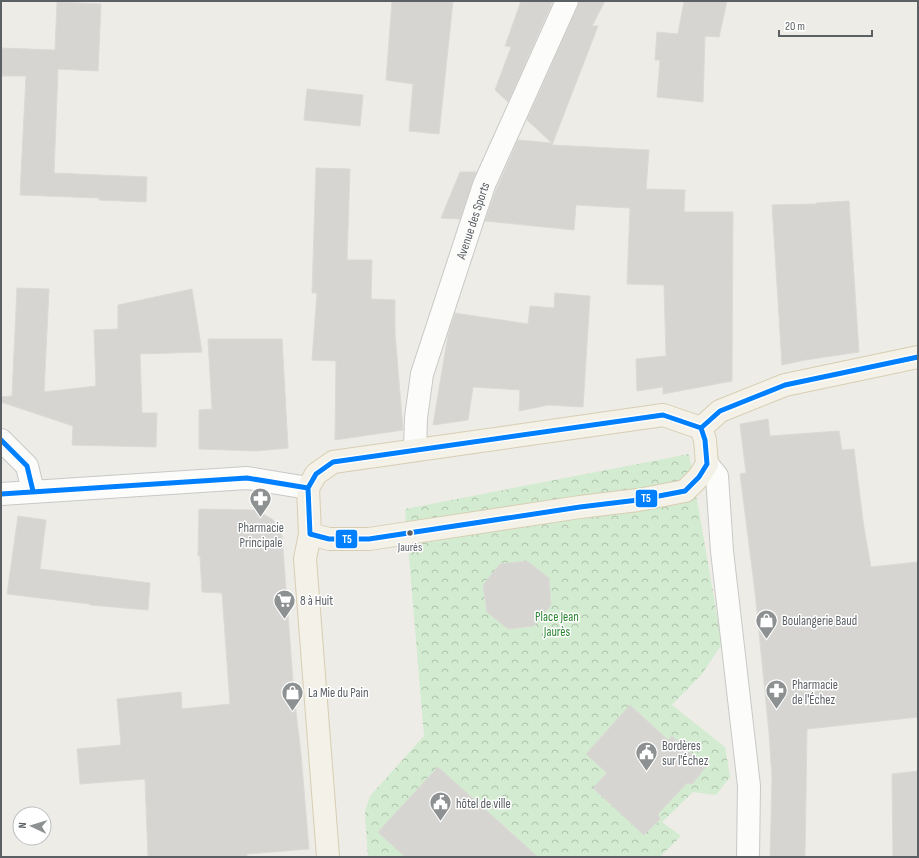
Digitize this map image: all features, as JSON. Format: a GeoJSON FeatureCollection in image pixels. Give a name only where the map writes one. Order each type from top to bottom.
{"type":"FeatureCollection","features":[{"type":"Feature","properties":{"kind":"main road"},"geometry":{"type":"LineString","coordinates":[[701,428],[720,411],[785,385],[918,357]]}},
{"type":"Feature","properties":{"kind":"main road"},"geometry":{"type":"LineString","coordinates":[[328,857],[305,559],[310,534],[308,488],[316,474],[334,462],[663,416],[701,428]]}},
{"type":"Feature","properties":{"kind":"main road"},"geometry":{"type":"LineString","coordinates":[[310,534],[329,539],[370,539],[573,508],[638,500],[685,491],[699,477],[707,464],[705,440],[701,428]]}},
{"type":"Feature","properties":{"kind":"street","name":"Avenue des Sports"},"geometry":{"type":"LineString","coordinates":[[414,450],[416,418],[422,374],[484,185],[567,1]]}},
{"type":"Feature","properties":{"kind":"street"},"geometry":{"type":"LineString","coordinates":[[1,440],[27,466],[33,491]]}},
{"type":"Feature","properties":{"kind":"street"},"geometry":{"type":"LineString","coordinates":[[707,464],[717,476],[722,551],[749,786],[748,857]]}},
{"type":"Feature","properties":{"kind":"street"},"geometry":{"type":"LineString","coordinates":[[1,494],[247,478],[308,488]]}},
{"type":"Feature","properties":{"kind":"green space","name":"Place Jean Jaurès"},"geometry":{"type":"Polygon","coordinates":[[[689,454],[722,644],[702,674],[672,705],[725,747],[730,777],[716,795],[693,792],[662,822],[681,836],[660,857],[368,857],[365,812],[370,796],[424,736],[405,509],[689,454]]]}},
{"type":"Feature","properties":{"kind":"building"},"geometry":{"type":"Polygon","coordinates":[[[392,1],[453,1],[439,134],[409,131],[413,84],[386,80],[392,1]]]}},
{"type":"Feature","properties":{"kind":"building"},"geometry":{"type":"Polygon","coordinates":[[[521,1],[553,1],[508,102],[495,90],[511,47],[505,46],[521,1]]]}},
{"type":"Feature","properties":{"kind":"building"},"geometry":{"type":"Polygon","coordinates":[[[579,1],[605,1],[592,26],[598,26],[552,145],[649,150],[646,189],[685,190],[684,212],[733,212],[732,381],[663,394],[663,387],[637,391],[636,359],[666,356],[664,285],[627,284],[630,208],[576,205],[574,230],[485,221],[496,190],[518,140],[552,143],[527,120],[579,1]]]}},
{"type":"Feature","properties":{"kind":"building"},"geometry":{"type":"Polygon","coordinates":[[[684,1],[727,1],[719,37],[705,36],[703,102],[657,97],[660,60],[655,60],[657,32],[678,34],[684,1]]]}},
{"type":"Feature","properties":{"kind":"building"},"geometry":{"type":"Polygon","coordinates":[[[57,2],[101,4],[98,71],[58,69],[54,173],[147,177],[146,202],[99,200],[99,198],[20,195],[26,76],[1,76],[1,48],[55,50],[57,2]]]}},
{"type":"Feature","properties":{"kind":"building"},"geometry":{"type":"Polygon","coordinates":[[[307,89],[363,95],[360,126],[304,120],[307,89]]]}},
{"type":"Feature","properties":{"kind":"building"},"geometry":{"type":"Polygon","coordinates":[[[316,168],[350,169],[347,260],[372,260],[371,299],[395,300],[395,333],[403,430],[335,440],[336,361],[312,360],[317,293],[312,293],[316,168]]]}},
{"type":"Feature","properties":{"kind":"building"},"geometry":{"type":"Polygon","coordinates":[[[460,172],[476,172],[460,219],[441,218],[460,172]]]}},
{"type":"Feature","properties":{"kind":"building"},"geometry":{"type":"Polygon","coordinates":[[[849,201],[859,352],[782,365],[772,205],[816,204],[849,201]]]}},
{"type":"Feature","properties":{"kind":"building"},"geometry":{"type":"Polygon","coordinates":[[[17,288],[49,289],[44,392],[96,386],[94,330],[118,329],[118,305],[192,289],[202,352],[140,354],[142,413],[157,413],[156,447],[72,445],[73,426],[1,402],[1,397],[12,396],[17,288]]]}},
{"type":"Feature","properties":{"kind":"building"},"geometry":{"type":"Polygon","coordinates":[[[555,293],[590,296],[583,407],[548,405],[519,411],[520,390],[473,387],[468,420],[433,425],[448,335],[455,313],[528,324],[530,306],[554,308],[555,293]]]}},
{"type":"Feature","properties":{"kind":"building"},"geometry":{"type":"Polygon","coordinates":[[[208,339],[282,339],[288,448],[256,451],[199,449],[199,410],[212,409],[208,339]]]}},
{"type":"Feature","properties":{"kind":"building"},"geometry":{"type":"Polygon","coordinates":[[[768,419],[770,436],[839,431],[842,450],[854,449],[864,528],[871,567],[918,562],[918,717],[807,729],[805,857],[770,857],[772,778],[769,733],[755,592],[740,474],[746,473],[740,424],[768,419]]]}},
{"type":"Feature","properties":{"kind":"building"},"geometry":{"type":"Polygon","coordinates":[[[199,509],[256,510],[272,519],[278,525],[282,536],[294,695],[301,754],[309,849],[247,854],[247,857],[148,857],[145,779],[80,784],[77,749],[121,745],[117,699],[181,692],[182,709],[230,704],[222,593],[202,592],[200,556],[198,556],[199,509]]]}},
{"type":"Feature","properties":{"kind":"building"},"geometry":{"type":"Polygon","coordinates":[[[18,516],[46,520],[40,569],[150,583],[148,610],[90,605],[7,594],[18,516]]]}},
{"type":"Feature","properties":{"kind":"building"},"geometry":{"type":"Polygon","coordinates":[[[527,561],[549,578],[551,605],[534,626],[508,629],[487,612],[483,585],[500,564],[527,561]]]}},
{"type":"Feature","properties":{"kind":"building"},"geometry":{"type":"Polygon","coordinates":[[[630,705],[668,740],[672,736],[706,767],[692,784],[687,783],[658,814],[660,819],[644,835],[593,788],[607,773],[586,754],[630,705]]]}},
{"type":"Feature","properties":{"kind":"building"},"geometry":{"type":"Polygon","coordinates":[[[438,767],[538,857],[405,857],[378,832],[438,767]]]}},
{"type":"Feature","properties":{"kind":"building"},"geometry":{"type":"Polygon","coordinates":[[[918,771],[918,857],[893,857],[892,774],[918,771]]]}},
{"type":"Feature","properties":{"kind":"transit line","name":"T5"},"geometry":{"type":"LineString","coordinates":[[701,428],[720,411],[785,385],[918,357]]}},
{"type":"Feature","properties":{"kind":"transit line","name":"T5"},"geometry":{"type":"LineString","coordinates":[[663,415],[701,428],[705,440],[707,464],[699,477],[685,491],[638,500],[580,507],[369,539],[329,539],[310,534],[308,488],[316,474],[333,462],[663,415]]}},
{"type":"Feature","properties":{"kind":"transit line","name":"T5"},"geometry":{"type":"LineString","coordinates":[[1,440],[27,466],[33,491]]}},
{"type":"Feature","properties":{"kind":"transit line","name":"T5"},"geometry":{"type":"LineString","coordinates":[[1,494],[247,478],[308,488]]}},
{"type":"Feature","properties":{"kind":"place","name":"Pharmacie Principale"},"geometry":{"type":"Point","coordinates":[261,518]}},
{"type":"Feature","properties":{"kind":"place","name":"Jaurés"},"geometry":{"type":"Point","coordinates":[410,533]}},
{"type":"Feature","properties":{"kind":"place","name":"8 à Huit"},"geometry":{"type":"Point","coordinates":[285,620]}},
{"type":"Feature","properties":{"kind":"place","name":"Boulangerie Baud"},"geometry":{"type":"Point","coordinates":[767,640]}},
{"type":"Feature","properties":{"kind":"place","name":"Pharmacie de l'Échez"},"geometry":{"type":"Point","coordinates":[776,710]}},
{"type":"Feature","properties":{"kind":"place","name":"La Mie du Pain"},"geometry":{"type":"Point","coordinates":[292,712]}},
{"type":"Feature","properties":{"kind":"place","name":"Bordères sur l'Échez"},"geometry":{"type":"Point","coordinates":[646,772]}},
{"type":"Feature","properties":{"kind":"place","name":"hôtel de ville"},"geometry":{"type":"Point","coordinates":[440,822]}}]}
